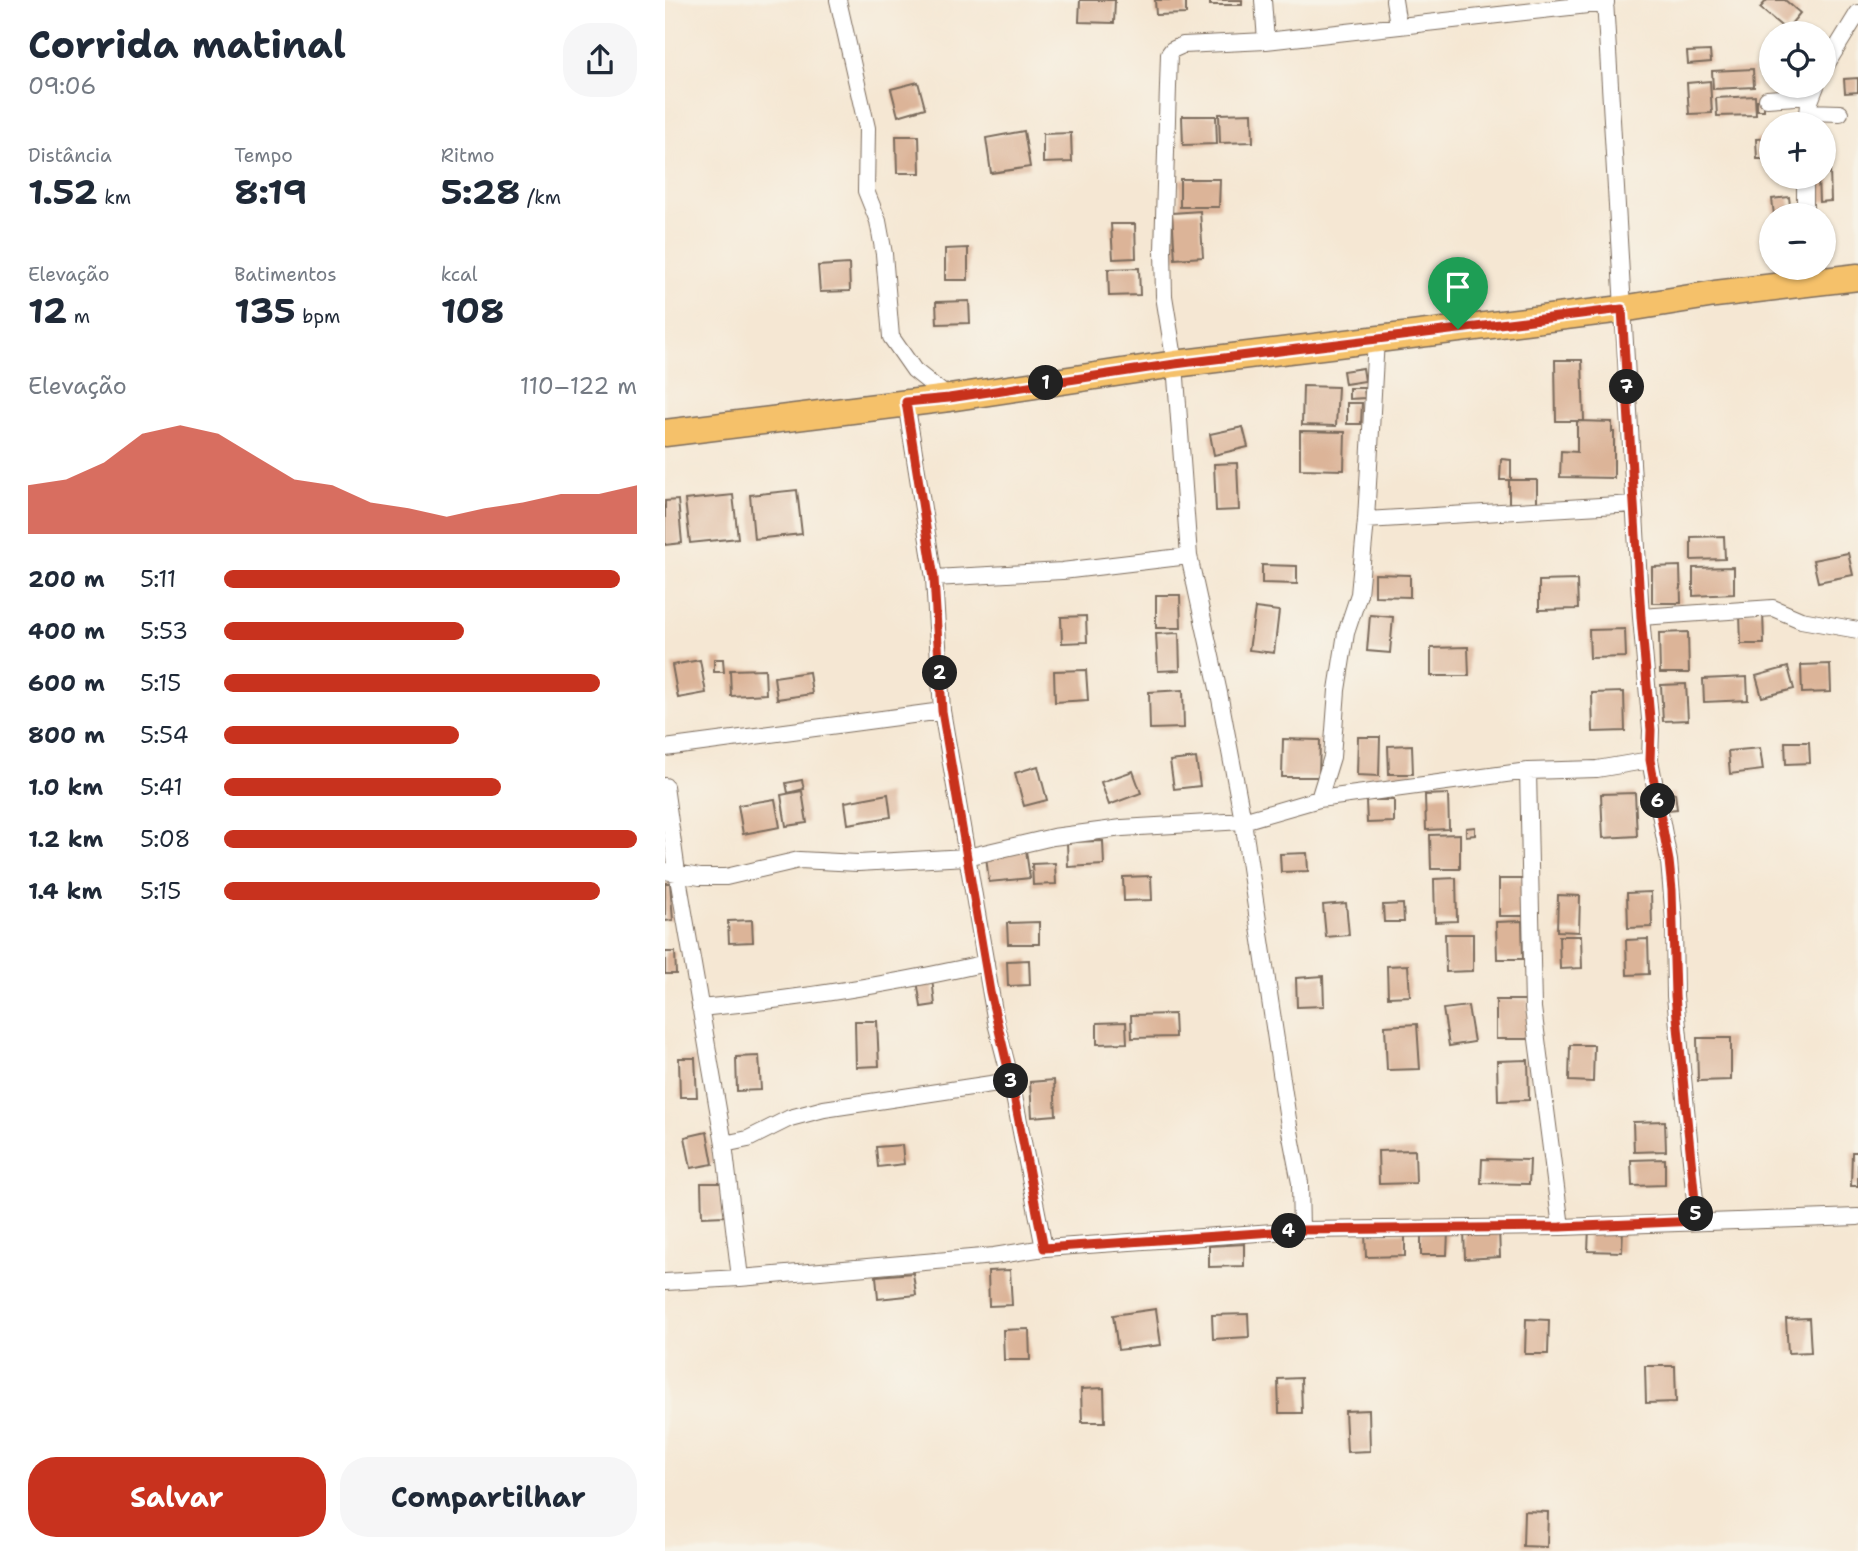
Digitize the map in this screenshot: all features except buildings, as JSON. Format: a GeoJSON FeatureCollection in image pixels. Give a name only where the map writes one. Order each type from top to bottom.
{"type":"FeatureCollection","features":[{"type":"Feature","properties":{"kind":"main road"},"geometry":{"type":"LineString","coordinates":[[1836,277],[1858,277]]}},
{"type":"Feature","properties":{"kind":"main road"},"geometry":{"type":"LineString","coordinates":[[665,433],[949,398],[1175,364],[1622,309],[1784,280]]}},
{"type":"Feature","properties":{"kind":"street"},"geometry":{"type":"LineString","coordinates":[[838,0],[843,32],[856,73],[867,128],[866,191],[878,221],[884,254],[891,337],[914,370],[949,398]]}},
{"type":"Feature","properties":{"kind":"street"},"geometry":{"type":"LineString","coordinates":[[1263,0],[1266,41]]}},
{"type":"Feature","properties":{"kind":"street"},"geometry":{"type":"LineString","coordinates":[[1394,0],[1398,26]]}},
{"type":"Feature","properties":{"kind":"street"},"geometry":{"type":"LineString","coordinates":[[1301,1230],[1300,1183],[1243,821],[1189,556],[1175,364],[1164,296],[1169,54],[1183,45],[1266,41],[1606,2],[1634,504],[1651,730],[1650,760],[1670,871],[1675,996],[1697,1221]]}},
{"type":"Feature","properties":{"kind":"street"},"geometry":{"type":"LineString","coordinates":[[1836,49],[1858,13]]}},
{"type":"Feature","properties":{"kind":"street"},"geometry":{"type":"LineString","coordinates":[[1767,99],[1810,105],[1840,113]]}},
{"type":"Feature","properties":{"kind":"street"},"geometry":{"type":"LineString","coordinates":[[1319,799],[1332,757],[1346,633],[1359,594],[1376,339]]}},
{"type":"Feature","properties":{"kind":"street"},"geometry":{"type":"LineString","coordinates":[[906,402],[934,578],[942,711],[996,1023],[1011,1081],[1044,1248]]}},
{"type":"Feature","properties":{"kind":"street"},"geometry":{"type":"LineString","coordinates":[[1366,520],[1634,504]]}},
{"type":"Feature","properties":{"kind":"street"},"geometry":{"type":"LineString","coordinates":[[934,578],[1062,571],[1189,556]]}},
{"type":"Feature","properties":{"kind":"street"},"geometry":{"type":"LineString","coordinates":[[1641,617],[1773,608],[1801,620],[1858,630]]}},
{"type":"Feature","properties":{"kind":"street"},"geometry":{"type":"LineString","coordinates":[[665,748],[942,711]]}},
{"type":"Feature","properties":{"kind":"street"},"geometry":{"type":"LineString","coordinates":[[671,872],[700,877],[726,877],[799,860],[858,863],[967,857],[1053,837],[1122,828],[1243,821],[1319,799],[1528,771],[1597,769],[1650,760]]}},
{"type":"Feature","properties":{"kind":"street"},"geometry":{"type":"LineString","coordinates":[[1528,771],[1533,1008],[1561,1227]]}},
{"type":"Feature","properties":{"kind":"street"},"geometry":{"type":"LineString","coordinates":[[665,786],[671,872],[700,1008],[724,1144],[740,1278]]}},
{"type":"Feature","properties":{"kind":"street"},"geometry":{"type":"LineString","coordinates":[[700,1008],[881,985],[986,963]]}},
{"type":"Feature","properties":{"kind":"street"},"geometry":{"type":"LineString","coordinates":[[724,1144],[748,1139],[790,1118],[824,1109],[1011,1081]]}},
{"type":"Feature","properties":{"kind":"street"},"geometry":{"type":"LineString","coordinates":[[665,1282],[993,1256],[1044,1248],[1301,1230],[1561,1227],[1858,1217]]}},
{"type":"Feature","properties":{"kind":"route"},"geometry":{"type":"LineString","coordinates":[[1622,309],[1641,617],[1651,730],[1650,760],[1672,890],[1675,996],[1697,1221],[1561,1227],[1301,1230],[1044,1248],[1011,1081],[990,992],[942,711],[934,578],[906,402],[1175,364],[1458,329],[1622,309]]}}]}
